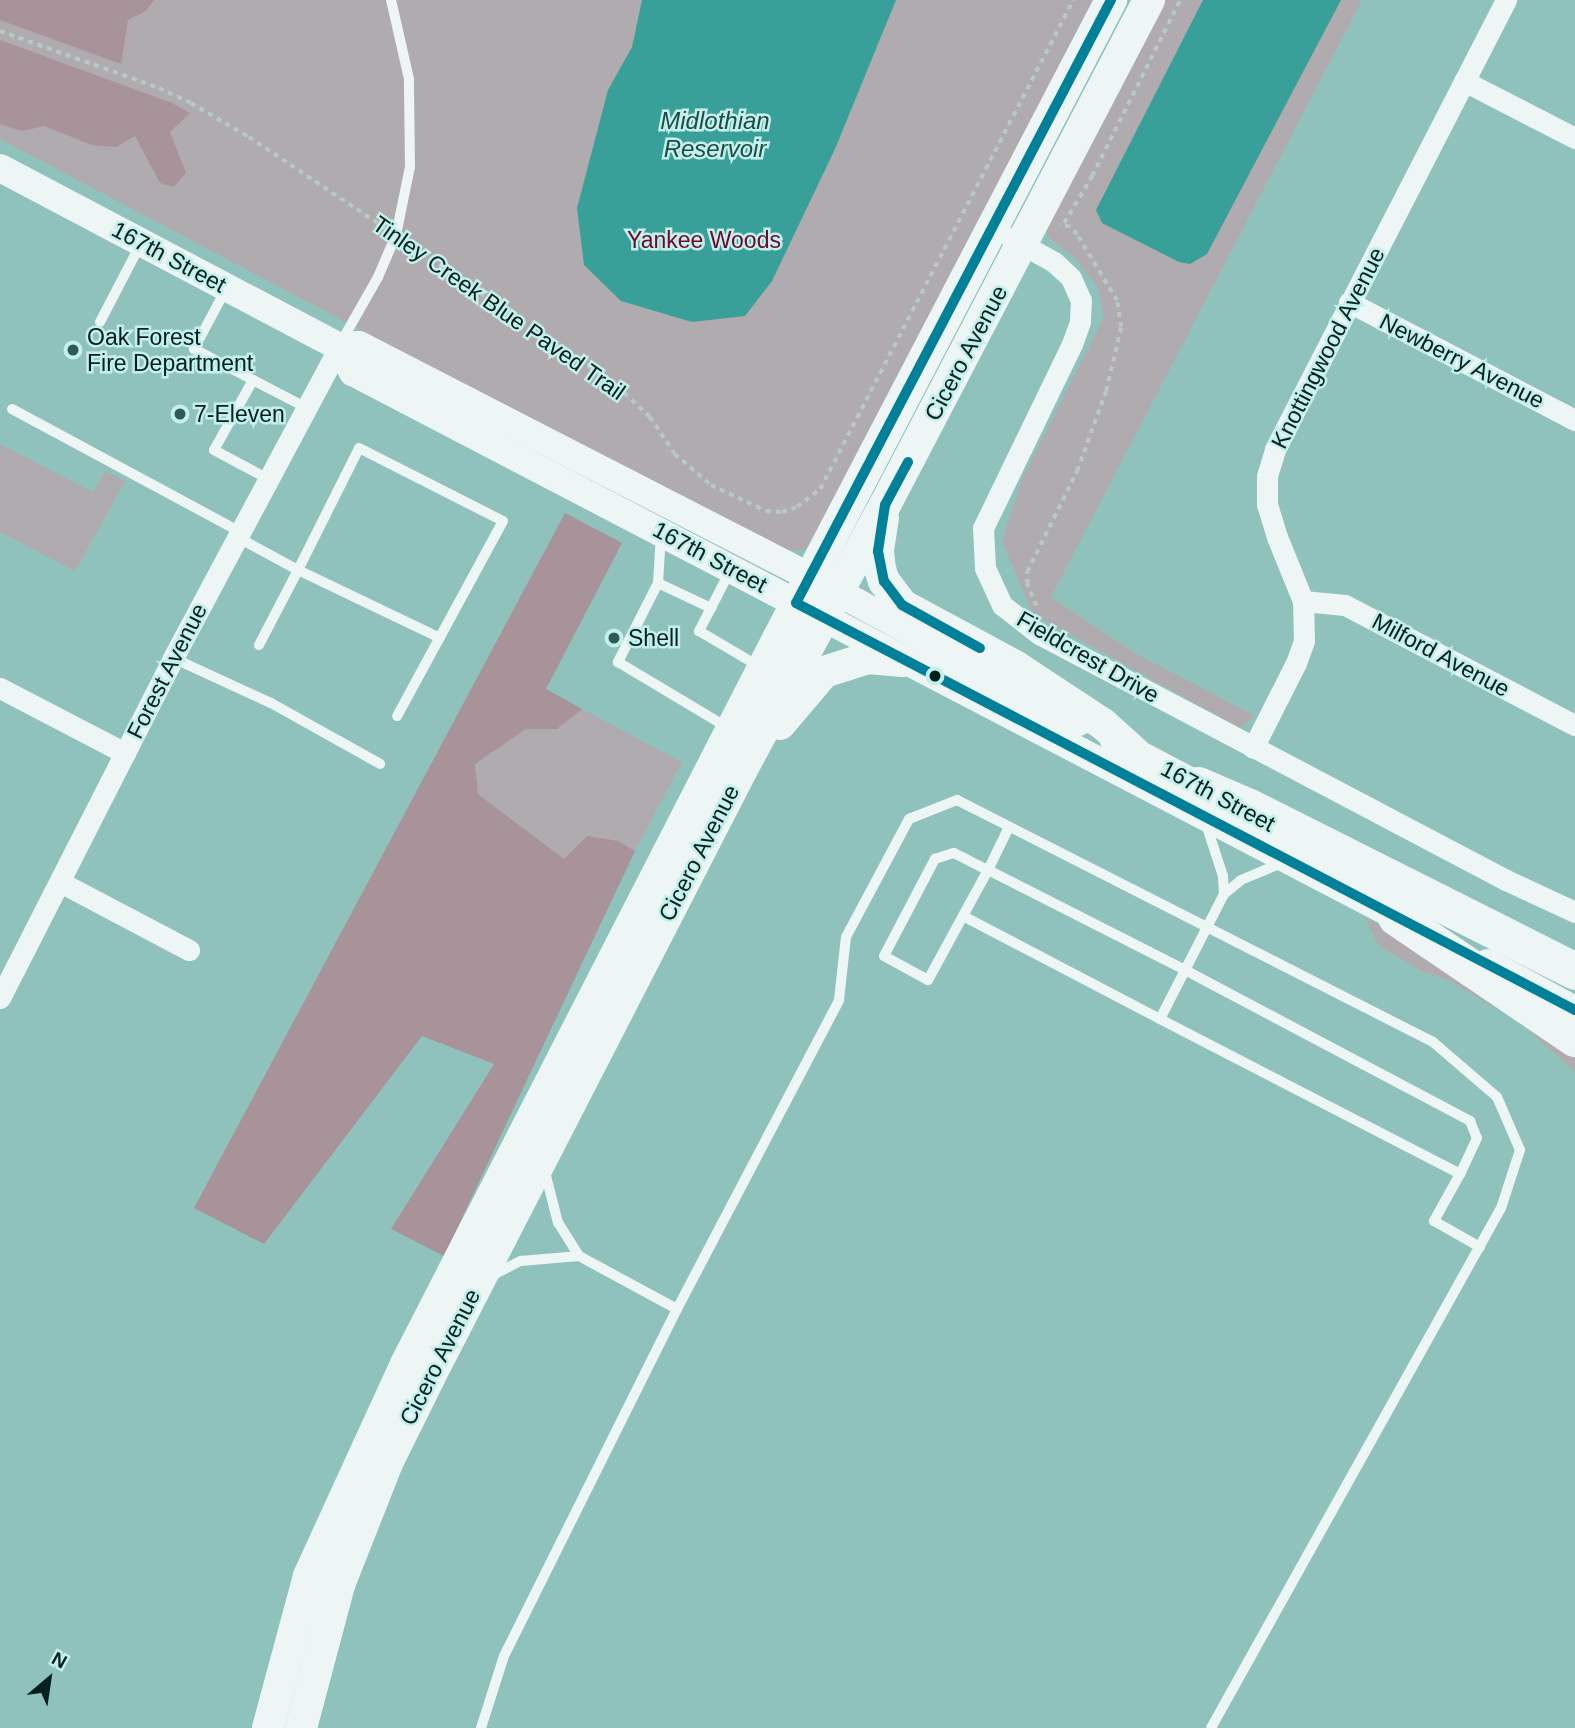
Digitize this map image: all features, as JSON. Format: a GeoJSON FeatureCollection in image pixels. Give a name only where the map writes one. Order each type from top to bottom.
{"type":"FeatureCollection","features":[{"type":"Feature","properties":{"kind":"highway"},"geometry":{"type":"LineString","coordinates":[[1200,800],[1262,813],[1575,971]]}},
{"type":"Feature","properties":{"kind":"highway"},"geometry":{"type":"LineString","coordinates":[[1396,917],[1575,1038]]}},
{"type":"Feature","properties":{"kind":"main road","name":"Cicero Avenue"},"geometry":{"type":"LineString","coordinates":[[301,1728],[339,1585],[387,1463],[741,771],[817,597],[992,229],[1111,0]]}},
{"type":"Feature","properties":{"kind":"main road","name":"Cicero Avenue"},"geometry":{"type":"LineString","coordinates":[[268,1728],[309,1576],[364,1453],[763,668],[885,505],[1149,0]]}},
{"type":"Feature","properties":{"kind":"main road","name":"167th Street"},"geometry":{"type":"LineString","coordinates":[[0,168],[339,346],[359,345],[817,597],[1134,752],[1289,860],[1542,990],[1575,1010]]}},
{"type":"Feature","properties":{"kind":"main road","name":"167th Street"},"geometry":{"type":"LineString","coordinates":[[339,346],[353,372],[732,569],[817,597],[903,661],[1200,800],[1575,982]]}},
{"type":"Feature","properties":{"kind":"main road"},"geometry":{"type":"LineString","coordinates":[[885,505],[878,551],[880,569],[884,581],[902,605],[1014,666],[1103,723],[1134,752]]}},
{"type":"Feature","properties":{"kind":"main road"},"geometry":{"type":"LineString","coordinates":[[741,771],[824,672],[868,659],[903,661]]}},
{"type":"Feature","properties":{"kind":"street","name":"Knottingwood Avenue"},"geometry":{"type":"LineString","coordinates":[[1253,748],[1304,640],[1303,601],[1277,537],[1267,504],[1267,476],[1275,450],[1506,0]]}},
{"type":"Feature","properties":{"kind":"street"},"geometry":{"type":"LineString","coordinates":[[1464,81],[1575,138]]}},
{"type":"Feature","properties":{"kind":"street","name":"Fieldcrest Drive"},"geometry":{"type":"LineString","coordinates":[[992,229],[1054,262],[1072,278],[1081,300],[1080,322],[1072,344],[983,528],[985,568],[995,593],[1009,613],[1039,634],[1253,748],[1575,912]]}},
{"type":"Feature","properties":{"kind":"street","name":"Newberry Avenue"},"geometry":{"type":"LineString","coordinates":[[1349,302],[1575,419]]}},
{"type":"Feature","properties":{"kind":"street","name":"Forest Avenue"},"geometry":{"type":"LineString","coordinates":[[0,997],[173,658],[339,346]]}},
{"type":"Feature","properties":{"kind":"street","name":"Milford Avenue"},"geometry":{"type":"LineString","coordinates":[[1303,601],[1345,605],[1575,725]]}},
{"type":"Feature","properties":{"kind":"street"},"geometry":{"type":"LineString","coordinates":[[0,688],[125,753]]}},
{"type":"Feature","properties":{"kind":"street"},"geometry":{"type":"LineString","coordinates":[[60,882],[189,950]]}},
{"type":"Feature","properties":{"kind":"lane"},"geometry":{"type":"LineString","coordinates":[[339,346],[378,277],[396,235],[407,187],[411,142],[409,79],[391,0]]}},
{"type":"Feature","properties":{"kind":"lane"},"geometry":{"type":"LineString","coordinates":[[100,322],[141,242]]}},
{"type":"Feature","properties":{"kind":"lane"},"geometry":{"type":"LineString","coordinates":[[226,288],[194,349],[307,408]]}},
{"type":"Feature","properties":{"kind":"lane"},"geometry":{"type":"LineString","coordinates":[[253,380],[214,450],[270,480]]}},
{"type":"Feature","properties":{"kind":"lane"},"geometry":{"type":"LineString","coordinates":[[12,409],[298,570],[440,638]]}},
{"type":"Feature","properties":{"kind":"lane"},"geometry":{"type":"LineString","coordinates":[[259,645],[359,448],[503,522],[397,716]]}},
{"type":"Feature","properties":{"kind":"lane"},"geometry":{"type":"LineString","coordinates":[[661,532],[659,583],[618,662],[732,730]]}},
{"type":"Feature","properties":{"kind":"lane"},"geometry":{"type":"LineString","coordinates":[[732,569],[699,631],[763,668]]}},
{"type":"Feature","properties":{"kind":"lane"},"geometry":{"type":"LineString","coordinates":[[659,583],[711,608]]}},
{"type":"Feature","properties":{"kind":"lane"},"geometry":{"type":"LineString","coordinates":[[173,658],[271,704],[380,764]]}},
{"type":"Feature","properties":{"kind":"lane"},"geometry":{"type":"LineString","coordinates":[[481,1728],[504,1656],[677,1310],[839,999],[846,937],[909,819],[957,800],[1433,1042],[1497,1097],[1520,1150],[1501,1208],[1211,1728]]}},
{"type":"Feature","properties":{"kind":"lane"},"geometry":{"type":"LineString","coordinates":[[1200,800],[1223,876],[1224,894]]}},
{"type":"Feature","properties":{"kind":"lane"},"geometry":{"type":"LineString","coordinates":[[1009,827],[988,870],[928,979],[884,956],[935,859],[954,853],[988,870],[1185,970],[1470,1121],[1477,1138],[1434,1221],[1480,1247]]}},
{"type":"Feature","properties":{"kind":"lane"},"geometry":{"type":"LineString","coordinates":[[1160,1019],[1224,894],[1241,880],[1289,860]]}},
{"type":"Feature","properties":{"kind":"lane"},"geometry":{"type":"LineString","coordinates":[[963,916],[1460,1174]]}},
{"type":"Feature","properties":{"kind":"lane"},"geometry":{"type":"LineString","coordinates":[[542,1159],[558,1223],[579,1256],[677,1310]]}},
{"type":"Feature","properties":{"kind":"lane"},"geometry":{"type":"LineString","coordinates":[[478,1283],[521,1261],[579,1256]]}},
{"type":"Feature","properties":{"kind":"path","name":"Tinley Creek Blue Paved Trail"},"geometry":{"type":"LineString","coordinates":[[0,31],[159,88],[191,103],[249,138],[617,386],[650,417],[675,454],[711,485],[766,511],[782,512],[797,507],[820,489],[1073,0]]}},
{"type":"Feature","properties":{"kind":"path"},"geometry":{"type":"LineString","coordinates":[[1056,226],[1064,223],[1092,176],[1180,0]]}},
{"type":"Feature","properties":{"kind":"path"},"geometry":{"type":"LineString","coordinates":[[1041,612],[1032,600],[1027,572],[1077,471],[1106,391],[1121,327],[1116,301],[1077,235],[1064,223]]}},
{"type":"Feature","properties":{"kind":"green space","name":"Yankee Woods"},"geometry":{"type":"Polygon","coordinates":[[[0,0],[1097,0],[810,547],[798,551],[769,546],[0,139],[0,0]]]}},
{"type":"Feature","properties":{"kind":"green space"},"geometry":{"type":"Polygon","coordinates":[[[1163,0],[1362,0],[1051,597],[1135,653],[1255,716],[1240,728],[1033,614],[1002,541],[1021,481],[1104,317],[1098,288],[1074,257],[1051,240],[1045,227],[1163,0]]]}},
{"type":"Feature","properties":{"kind":"green space"},"geometry":{"type":"Polygon","coordinates":[[[0,444],[93,492],[105,471],[125,481],[75,571],[0,532],[0,444]]]}},
{"type":"Feature","properties":{"kind":"green space"},"geometry":{"type":"Polygon","coordinates":[[[582,709],[682,762],[635,851],[618,841],[564,859],[478,794],[475,764],[526,729],[557,729],[582,709]]]}},
{"type":"Feature","properties":{"kind":"green space"},"geometry":{"type":"Polygon","coordinates":[[[1365,918],[1405,937],[1575,1049],[1575,1072],[1519,1021],[1446,979],[1421,971],[1378,945],[1365,918]]]}},
{"type":"Feature","properties":{"kind":"shaded area"},"geometry":{"type":"Polygon","coordinates":[[[0,0],[154,0],[146,11],[128,20],[121,64],[0,20],[0,0]]]}},
{"type":"Feature","properties":{"kind":"shaded area"},"geometry":{"type":"Polygon","coordinates":[[[0,40],[172,103],[190,113],[170,132],[186,173],[174,187],[160,183],[135,136],[116,147],[92,145],[44,126],[22,131],[0,124],[0,40]]]}},
{"type":"Feature","properties":{"kind":"shaded area"},"geometry":{"type":"Polygon","coordinates":[[[565,513],[622,543],[546,689],[582,709],[557,729],[526,729],[475,764],[478,794],[564,859],[587,836],[618,841],[635,851],[444,1256],[391,1229],[494,1064],[422,1036],[264,1244],[194,1208],[565,513]]]}},
{"type":"Feature","properties":{"kind":"water","name":"Midlothian Reservoir"},"geometry":{"type":"Polygon","coordinates":[[[642,0],[896,0],[835,149],[772,281],[745,316],[692,322],[621,301],[584,265],[577,208],[608,90],[632,47],[642,0]]]}},
{"type":"Feature","properties":{"kind":"water"},"geometry":{"type":"Polygon","coordinates":[[[1203,0],[1341,0],[1207,254],[1190,264],[1179,262],[1102,223],[1096,210],[1203,0]]]}},
{"type":"Feature","properties":{"kind":"transit line"},"geometry":{"type":"LineString","coordinates":[[1111,0],[796,603],[1575,1010]]}},
{"type":"Feature","properties":{"kind":"transit line"},"geometry":{"type":"LineString","coordinates":[[908,462],[885,505],[878,551],[884,581],[902,605],[980,648]]}},
{"type":"Feature","properties":{"kind":"place","name":"Oak Forest Fire Department"},"geometry":{"type":"Point","coordinates":[73,350]}},
{"type":"Feature","properties":{"kind":"place","name":"7-Eleven"},"geometry":{"type":"Point","coordinates":[180,414]}},
{"type":"Feature","properties":{"kind":"place","name":"Shell"},"geometry":{"type":"Point","coordinates":[614,638]}}]}
